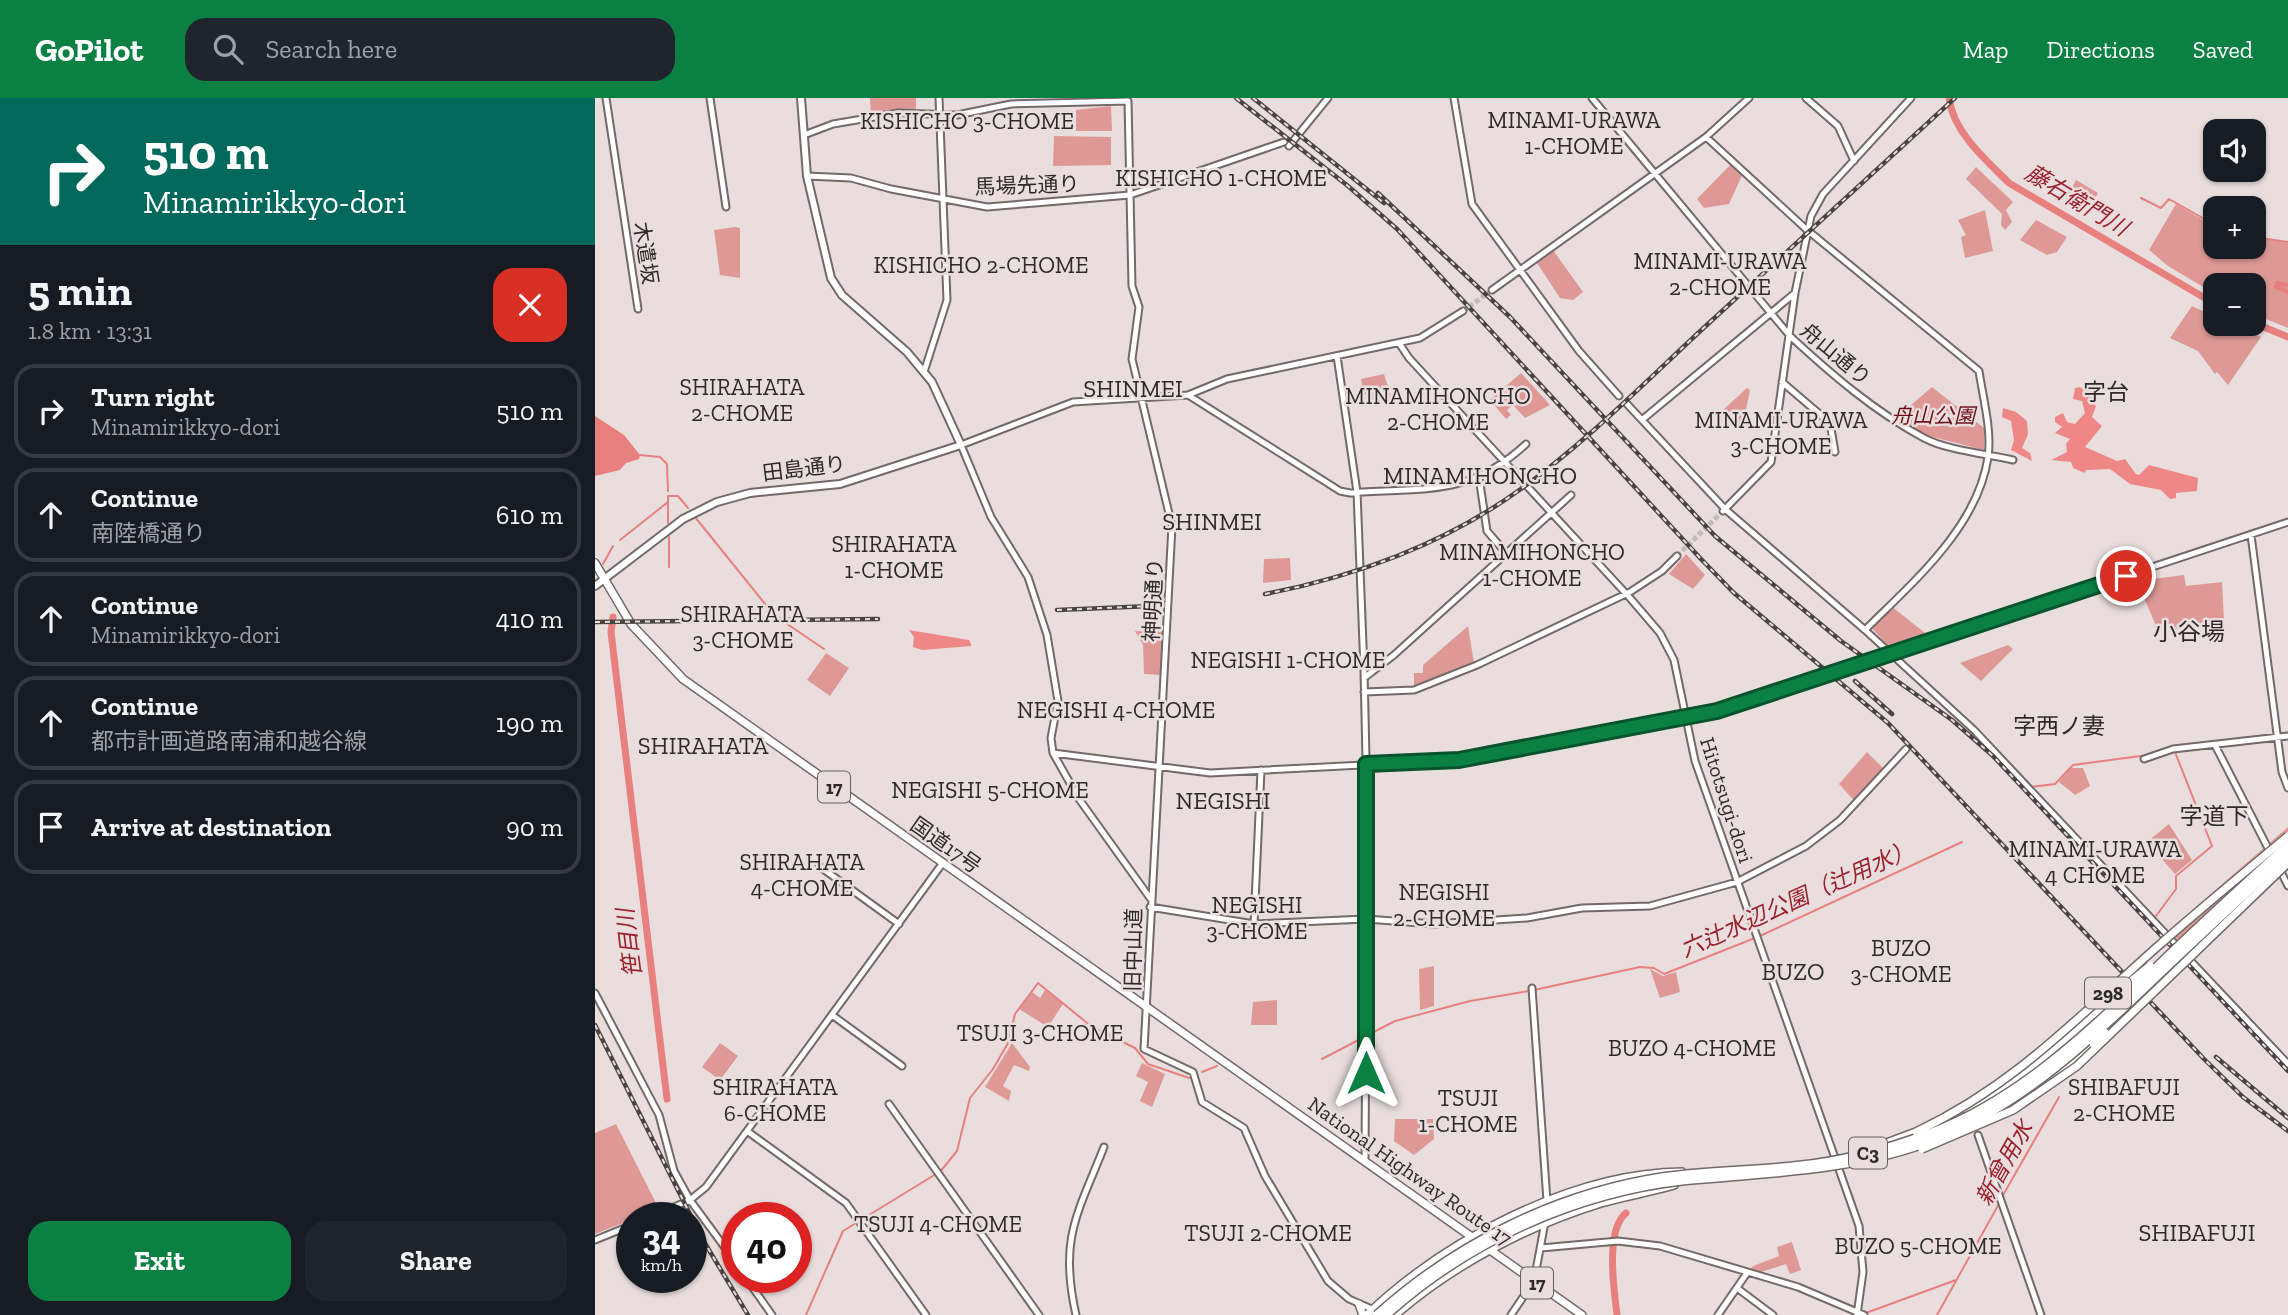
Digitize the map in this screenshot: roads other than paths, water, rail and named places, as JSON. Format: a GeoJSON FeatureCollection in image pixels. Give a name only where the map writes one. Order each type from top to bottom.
{"type":"FeatureCollection","features":[{"type":"Feature","properties":{"kind":"highway","name":"17"},"geometry":{"type":"LineString","coordinates":[[595,563],[605,580]]}},
{"type":"Feature","properties":{"kind":"highway","name":"国道17号"},"geometry":{"type":"LineString","coordinates":[[605,580],[639,634],[678,675],[1148,1008]]}},
{"type":"Feature","properties":{"kind":"highway","name":"298"},"geometry":{"type":"LineString","coordinates":[[1633,1185],[1835,1158],[1879,1146],[1953,1114],[2000,1085],[2039,1055],[2157,947],[2288,836]]}},
{"type":"Feature","properties":{"kind":"highway","name":"C3"},"geometry":{"type":"LineString","coordinates":[[1370,1314],[1476,1243],[1536,1213],[1572,1200],[1666,1177],[1800,1166],[1851,1158],[1906,1142],[1963,1118],[2015,1089],[2066,1050],[2288,845]]}},
{"type":"Feature","properties":{"kind":"highway","name":"C3"},"geometry":{"type":"LineString","coordinates":[[1390,1315],[1425,1283],[1480,1248],[1538,1219],[1594,1199],[1677,1182],[1843,1166],[1937,1138],[1993,1111],[2038,1082],[2110,1022],[2288,854]]}},
{"type":"Feature","properties":{"kind":"highway","name":"298"},"geometry":{"type":"LineString","coordinates":[[1695,1175],[1838,1167],[1921,1149],[2013,1110],[2055,1083],[2099,1046],[2288,863]]}},
{"type":"Feature","properties":{"kind":"highway"},"geometry":{"type":"LineString","coordinates":[[1953,1114],[2008,1086],[2050,1055],[2122,989],[2217,911]]}},
{"type":"Feature","properties":{"kind":"highway"},"geometry":{"type":"LineString","coordinates":[[2013,1110],[2094,1044],[2154,979]]}},
{"type":"Feature","properties":{"kind":"highway","name":"National Highway Route 17"},"geometry":{"type":"LineString","coordinates":[[1148,1008],[1493,1249],[1582,1315]]}},
{"type":"Feature","properties":{"kind":"highway"},"geometry":{"type":"LineString","coordinates":[[1359,1304],[1370,1314],[1423,1268],[1475,1237],[1547,1202],[1633,1177],[1695,1175]]}},
{"type":"Feature","properties":{"kind":"highway"},"geometry":{"type":"LineString","coordinates":[[1390,1315],[1493,1249],[1545,1224],[1603,1202],[1695,1175]]}},
{"type":"Feature","properties":{"kind":"highway"},"geometry":{"type":"LineString","coordinates":[[1406,1315],[1407,1305]]}},
{"type":"Feature","properties":{"kind":"main road"},"geometry":{"type":"LineString","coordinates":[[801,98],[807,176],[825,260],[833,282],[850,303],[924,372],[940,396],[961,445]]}},
{"type":"Feature","properties":{"kind":"main road","name":"田島通り"},"geometry":{"type":"LineString","coordinates":[[595,586],[683,519],[717,502],[750,493],[839,484],[961,445]]}},
{"type":"Feature","properties":{"kind":"street","name":"木遣坂"},"geometry":{"type":"LineString","coordinates":[[606,98],[638,309]]}},
{"type":"Feature","properties":{"kind":"street"},"geometry":{"type":"LineString","coordinates":[[710,98],[726,207]]}},
{"type":"Feature","properties":{"kind":"street"},"geometry":{"type":"LineString","coordinates":[[924,372],[947,300],[939,98]]}},
{"type":"Feature","properties":{"kind":"street","name":"馬場先通り"},"geometry":{"type":"LineString","coordinates":[[807,176],[851,178],[987,206],[1130,195],[1287,144],[1328,98]]}},
{"type":"Feature","properties":{"kind":"street"},"geometry":{"type":"LineString","coordinates":[[1454,98],[1472,204],[1580,351],[1724,510],[1865,630],[1974,730],[2288,1064]]}},
{"type":"Feature","properties":{"kind":"street","name":"舟山通り"},"geometry":{"type":"LineString","coordinates":[[1592,98],[1790,336],[1865,399],[1926,439],[2013,460]]}},
{"type":"Feature","properties":{"kind":"street"},"geometry":{"type":"LineString","coordinates":[[1492,290],[1706,137],[1749,98]]}},
{"type":"Feature","properties":{"kind":"street"},"geometry":{"type":"LineString","coordinates":[[1806,98],[1838,127],[1854,161]]}},
{"type":"Feature","properties":{"kind":"street"},"geometry":{"type":"LineString","coordinates":[[1724,510],[1770,462],[1806,229],[1823,194],[1910,98]]}},
{"type":"Feature","properties":{"kind":"street"},"geometry":{"type":"LineString","coordinates":[[804,135],[832,124],[898,113],[938,114],[1047,101]]}},
{"type":"Feature","properties":{"kind":"street","name":"神明通り"},"geometry":{"type":"LineString","coordinates":[[1047,101],[1128,101],[1132,286],[1139,307],[1132,359],[1173,526],[1150,898]]}},
{"type":"Feature","properties":{"kind":"street"},"geometry":{"type":"LineString","coordinates":[[1706,137],[1806,229],[1979,371],[1989,454],[1980,489],[1962,527],[1865,630]]}},
{"type":"Feature","properties":{"kind":"street"},"geometry":{"type":"LineString","coordinates":[[1643,419],[1795,293]]}},
{"type":"Feature","properties":{"kind":"street"},"geometry":{"type":"LineString","coordinates":[[1188,395],[1227,379],[1399,343],[1429,334],[1463,311]]}},
{"type":"Feature","properties":{"kind":"street","name":"Hitotsugi-dori"},"geometry":{"type":"LineString","coordinates":[[1399,343],[1409,358],[1505,464],[1626,593],[1654,625],[1669,649],[1695,761],[1859,1226],[1862,1248],[1859,1314]]}},
{"type":"Feature","properties":{"kind":"street"},"geometry":{"type":"LineString","coordinates":[[1336,356],[1357,492],[1364,678],[1364,1160]]}},
{"type":"Feature","properties":{"kind":"street"},"geometry":{"type":"LineString","coordinates":[[1782,382],[1830,423],[1835,452]]}},
{"type":"Feature","properties":{"kind":"street"},"geometry":{"type":"LineString","coordinates":[[1188,395],[1340,491],[1453,487],[1505,464],[1526,444]]}},
{"type":"Feature","properties":{"kind":"street","name":"田島通り"},"geometry":{"type":"LineString","coordinates":[[961,445],[1073,402],[1188,395]]}},
{"type":"Feature","properties":{"kind":"street"},"geometry":{"type":"LineString","coordinates":[[961,445],[991,517],[1028,577],[1049,640],[1058,701],[1050,741],[1053,753],[1210,773],[1459,760],[1686,718],[1729,707],[2288,522]]}},
{"type":"Feature","properties":{"kind":"street"},"geometry":{"type":"LineString","coordinates":[[1479,477],[1487,531],[1506,554]]}},
{"type":"Feature","properties":{"kind":"street"},"geometry":{"type":"LineString","coordinates":[[1364,678],[1386,662],[1571,495]]}},
{"type":"Feature","properties":{"kind":"street"},"geometry":{"type":"LineString","coordinates":[[2251,535],[2278,737],[2288,788]]}},
{"type":"Feature","properties":{"kind":"street"},"geometry":{"type":"LineString","coordinates":[[1364,692],[1414,690],[1477,665],[1626,593],[1662,572],[1677,556]]}},
{"type":"Feature","properties":{"kind":"street"},"geometry":{"type":"LineString","coordinates":[[2126,576],[2136,597]]}},
{"type":"Feature","properties":{"kind":"street"},"geometry":{"type":"LineString","coordinates":[[2144,759],[2176,749],[2288,736]]}},
{"type":"Feature","properties":{"kind":"street"},"geometry":{"type":"LineString","coordinates":[[2215,745],[2288,886]]}},
{"type":"Feature","properties":{"kind":"street"},"geometry":{"type":"LineString","coordinates":[[1150,907],[1254,924],[1366,919],[1456,924],[1527,918],[1582,908],[1648,906],[1737,882],[1807,846],[1831,828],[1906,749]]}},
{"type":"Feature","properties":{"kind":"street","name":"旧中山道"},"geometry":{"type":"LineString","coordinates":[[1053,753],[1081,803],[1150,898],[1148,1008],[1144,1049],[1193,1072],[1202,1102],[1244,1128],[1265,1176],[1319,1268],[1335,1289],[1359,1304]]}},
{"type":"Feature","properties":{"kind":"street"},"geometry":{"type":"LineString","coordinates":[[1254,924],[1261,770]]}},
{"type":"Feature","properties":{"kind":"street"},"geometry":{"type":"LineString","coordinates":[[686,1202],[703,1189],[747,1131],[942,864]]}},
{"type":"Feature","properties":{"kind":"street"},"geometry":{"type":"LineString","coordinates":[[819,866],[899,924]]}},
{"type":"Feature","properties":{"kind":"street"},"geometry":{"type":"LineString","coordinates":[[1511,1315],[1534,1281],[1547,1202],[1532,990]]}},
{"type":"Feature","properties":{"kind":"street"},"geometry":{"type":"LineString","coordinates":[[595,993],[659,1115],[674,1171],[721,1242]]}},
{"type":"Feature","properties":{"kind":"street"},"geometry":{"type":"LineString","coordinates":[[832,1015],[902,1066]]}},
{"type":"Feature","properties":{"kind":"street"},"geometry":{"type":"LineString","coordinates":[[888,1104],[1039,1315]]}},
{"type":"Feature","properties":{"kind":"street"},"geometry":{"type":"LineString","coordinates":[[747,1131],[846,1203],[926,1315]]}},
{"type":"Feature","properties":{"kind":"street"},"geometry":{"type":"LineString","coordinates":[[1978,1135],[2041,1315]]}},
{"type":"Feature","properties":{"kind":"street"},"geometry":{"type":"LineString","coordinates":[[1076,1315],[1068,1276],[1069,1248],[1082,1201],[1104,1147]]}},
{"type":"Feature","properties":{"kind":"street"},"geometry":{"type":"LineString","coordinates":[[595,1240],[616,1231]]}},
{"type":"Feature","properties":{"kind":"street"},"geometry":{"type":"LineString","coordinates":[[1541,1248],[1618,1241],[1660,1246],[1798,1287],[1859,1314]]}},
{"type":"Feature","properties":{"kind":"street"},"geometry":{"type":"LineString","coordinates":[[1718,1315],[1747,1273]]}},
{"type":"Feature","properties":{"kind":"street"},"geometry":{"type":"LineString","coordinates":[[1737,1288],[1773,1315]]}},
{"type":"Feature","properties":{"kind":"street"},"geometry":{"type":"LineString","coordinates":[[757,1293],[772,1315]]}},
{"type":"Feature","properties":{"kind":"street"},"geometry":{"type":"LineString","coordinates":[[1370,1314],[1390,1315]]}},
{"type":"Feature","properties":{"kind":"waterway","name":"藤右衛門川"},"geometry":{"type":"LineString","coordinates":[[1949,98],[1964,134],[2009,183],[2203,297]]}},
{"type":"Feature","properties":{"kind":"waterway"},"geometry":{"type":"LineString","coordinates":[[2141,198],[2161,208],[2169,199],[2203,218]]}},
{"type":"Feature","properties":{"kind":"waterway"},"geometry":{"type":"LineString","coordinates":[[2266,239],[2288,242]]}},
{"type":"Feature","properties":{"kind":"waterway"},"geometry":{"type":"LineString","coordinates":[[2277,283],[2288,285]]}},
{"type":"Feature","properties":{"kind":"waterway"},"geometry":{"type":"LineString","coordinates":[[2276,287],[2288,292]]}},
{"type":"Feature","properties":{"kind":"waterway","name":"藤右衛門川"},"geometry":{"type":"LineString","coordinates":[[2266,328],[2288,337]]}},
{"type":"Feature","properties":{"kind":"waterway"},"geometry":{"type":"LineString","coordinates":[[640,455],[660,457],[667,464],[668,491]]}},
{"type":"Feature","properties":{"kind":"waterway"},"geometry":{"type":"LineString","coordinates":[[668,496],[668,523]]}},
{"type":"Feature","properties":{"kind":"waterway"},"geometry":{"type":"LineString","coordinates":[[668,496],[678,496],[688,508]]}},
{"type":"Feature","properties":{"kind":"waterway"},"geometry":{"type":"LineString","coordinates":[[620,540],[668,502]]}},
{"type":"Feature","properties":{"kind":"waterway"},"geometry":{"type":"LineString","coordinates":[[695,517],[774,615],[824,649]]}},
{"type":"Feature","properties":{"kind":"waterway"},"geometry":{"type":"LineString","coordinates":[[669,537],[669,567]]}},
{"type":"Feature","properties":{"kind":"waterway"},"geometry":{"type":"LineString","coordinates":[[603,564],[613,546]]}},
{"type":"Feature","properties":{"kind":"waterway","name":"笹目川"},"geometry":{"type":"LineString","coordinates":[[613,617],[611,632],[667,1099]]}},
{"type":"Feature","properties":{"kind":"waterway","name":"新曾用水"},"geometry":{"type":"LineString","coordinates":[[2156,916],[2176,889],[2176,876],[2212,846],[2175,752]]}},
{"type":"Feature","properties":{"kind":"waterway"},"geometry":{"type":"LineString","coordinates":[[2031,787],[2055,784],[2073,765],[2148,755]]}},
{"type":"Feature","properties":{"kind":"waterway","name":"六辻水辺公園（辻用水）"},"geometry":{"type":"LineString","coordinates":[[1760,936],[1962,842]]}},
{"type":"Feature","properties":{"kind":"waterway","name":"六辻水辺公園（辻用水）"},"geometry":{"type":"LineString","coordinates":[[1534,990],[1640,967],[1654,968],[1664,974],[1755,938]]}},
{"type":"Feature","properties":{"kind":"waterway","name":"六辻水辺公園（辻用水）"},"geometry":{"type":"LineString","coordinates":[[940,1172],[957,1151],[970,1098],[993,1069],[1008,1043],[1015,1014],[1038,983],[1092,1027],[1135,1048],[1148,1064],[1189,1078]]}},
{"type":"Feature","properties":{"kind":"waterway","name":"六辻水辺公園（辻用水）"},"geometry":{"type":"LineString","coordinates":[[1322,1059],[1395,1021],[1470,1001],[1529,991]]}},
{"type":"Feature","properties":{"kind":"waterway","name":"六辻水辺公園（辻用水）"},"geometry":{"type":"LineString","coordinates":[[1202,1072],[1217,1066]]}},
{"type":"Feature","properties":{"kind":"waterway","name":"新曾用水"},"geometry":{"type":"LineString","coordinates":[[2002,1197],[2059,1097]]}},
{"type":"Feature","properties":{"kind":"waterway","name":"六辻水辺公園（辻用水）"},"geometry":{"type":"LineString","coordinates":[[806,1315],[843,1231],[936,1174]]}},
{"type":"Feature","properties":{"kind":"waterway","name":"新曾用水"},"geometry":{"type":"LineString","coordinates":[[1937,1315],[2000,1202]]}},
{"type":"Feature","properties":{"kind":"waterway"},"geometry":{"type":"LineString","coordinates":[[1617,1315],[1613,1246],[1619,1221],[1626,1213]]}},
{"type":"Feature","properties":{"kind":"waterway"},"geometry":{"type":"LineString","coordinates":[[1866,1313],[1956,1280]]}},
{"type":"Feature","properties":{"kind":"tunnel"},"geometry":{"type":"LineString","coordinates":[[1463,311],[1492,290]]}},
{"type":"Feature","properties":{"kind":"tunnel"},"geometry":{"type":"LineString","coordinates":[[1677,556],[1723,511]]}},
{"type":"Feature","properties":{"kind":"railway"},"geometry":{"type":"LineString","coordinates":[[1236,98],[1348,186],[1397,229],[1734,593],[1888,723],[2204,1059],[2243,1097],[2288,1131]]}},
{"type":"Feature","properties":{"kind":"railway"},"geometry":{"type":"LineString","coordinates":[[1253,98],[1384,203]]}},
{"type":"Feature","properties":{"kind":"railway"},"geometry":{"type":"LineString","coordinates":[[1265,594],[1332,578],[1397,556],[1460,527],[1518,491],[1640,388],[1955,98]]}},
{"type":"Feature","properties":{"kind":"railway"},"geometry":{"type":"LineString","coordinates":[[1378,193],[1510,317],[1715,536],[1841,641],[1952,720],[1993,756],[2288,1071]]}},
{"type":"Feature","properties":{"kind":"railway"},"geometry":{"type":"LineString","coordinates":[[1057,610],[1151,606]]}},
{"type":"Feature","properties":{"kind":"railway"},"geometry":{"type":"LineString","coordinates":[[595,622],[878,619]]}},
{"type":"Feature","properties":{"kind":"railway"},"geometry":{"type":"LineString","coordinates":[[1855,681],[1892,714]]}},
{"type":"Feature","properties":{"kind":"railway"},"geometry":{"type":"LineString","coordinates":[[595,1025],[703,1240],[748,1315]]}},
{"type":"Feature","properties":{"kind":"railway"},"geometry":{"type":"LineString","coordinates":[[2216,1057],[2288,1118]]}},
{"type":"Feature","properties":{"kind":"district","name":"KISHICHO 3-CHOME"},"geometry":{"type":"Point","coordinates":[967,121]}},
{"type":"Feature","properties":{"kind":"district","name":"MINAMI-URAWA 1-CHOME"},"geometry":{"type":"Point","coordinates":[1574,133]}},
{"type":"Feature","properties":{"kind":"district","name":"KISHICHO 1-CHOME"},"geometry":{"type":"Point","coordinates":[1221,178]}},
{"type":"Feature","properties":{"kind":"district","name":"KISHICHO 2-CHOME"},"geometry":{"type":"Point","coordinates":[981,265]}},
{"type":"Feature","properties":{"kind":"district","name":"MINAMI-URAWA 2-CHOME"},"geometry":{"type":"Point","coordinates":[1720,274]}},
{"type":"Feature","properties":{"kind":"district","name":"SHINMEI"},"geometry":{"type":"Point","coordinates":[1133,388]}},
{"type":"Feature","properties":{"kind":"district","name":"字台"},"geometry":{"type":"Point","coordinates":[2106,392]}},
{"type":"Feature","properties":{"kind":"district","name":"SHIRAHATA 2-CHOME"},"geometry":{"type":"Point","coordinates":[742,400]}},
{"type":"Feature","properties":{"kind":"district","name":"MINAMIHONCHO 2-CHOME"},"geometry":{"type":"Point","coordinates":[1438,409]}},
{"type":"Feature","properties":{"kind":"district","name":"MINAMI-URAWA 3-CHOME"},"geometry":{"type":"Point","coordinates":[1781,433]}},
{"type":"Feature","properties":{"kind":"district","name":"MINAMIHONCHO"},"geometry":{"type":"Point","coordinates":[1480,475]}},
{"type":"Feature","properties":{"kind":"district","name":"SHINMEI"},"geometry":{"type":"Point","coordinates":[1212,521]}},
{"type":"Feature","properties":{"kind":"district","name":"SHIRAHATA 1-CHOME"},"geometry":{"type":"Point","coordinates":[894,557]}},
{"type":"Feature","properties":{"kind":"district","name":"MINAMIHONCHO 1-CHOME"},"geometry":{"type":"Point","coordinates":[1532,565]}},
{"type":"Feature","properties":{"kind":"district","name":"SHIRAHATA 3-CHOME"},"geometry":{"type":"Point","coordinates":[743,627]}},
{"type":"Feature","properties":{"kind":"district","name":"小谷場"},"geometry":{"type":"Point","coordinates":[2189,631]}},
{"type":"Feature","properties":{"kind":"district","name":"NEGISHI 1-CHOME"},"geometry":{"type":"Point","coordinates":[1288,660]}},
{"type":"Feature","properties":{"kind":"district","name":"NEGISHI 4-CHOME"},"geometry":{"type":"Point","coordinates":[1116,710]}},
{"type":"Feature","properties":{"kind":"district","name":"字西ノ妻"},"geometry":{"type":"Point","coordinates":[2059,726]}},
{"type":"Feature","properties":{"kind":"district","name":"SHIRAHATA"},"geometry":{"type":"Point","coordinates":[703,745]}},
{"type":"Feature","properties":{"kind":"district","name":"NEGISHI 5-CHOME"},"geometry":{"type":"Point","coordinates":[990,790]}},
{"type":"Feature","properties":{"kind":"district","name":"NEGISHI"},"geometry":{"type":"Point","coordinates":[1223,800]}},
{"type":"Feature","properties":{"kind":"district","name":"字道下"},"geometry":{"type":"Point","coordinates":[2214,816]}},
{"type":"Feature","properties":{"kind":"district","name":"MINAMI-URAWA 4 CHOME"},"geometry":{"type":"Point","coordinates":[2095,862]}},
{"type":"Feature","properties":{"kind":"district","name":"SHIRAHATA 4-CHOME"},"geometry":{"type":"Point","coordinates":[802,875]}},
{"type":"Feature","properties":{"kind":"district","name":"NEGISHI 2-CHOME"},"geometry":{"type":"Point","coordinates":[1444,905]}},
{"type":"Feature","properties":{"kind":"district","name":"NEGISHI 3-CHOME"},"geometry":{"type":"Point","coordinates":[1257,918]}},
{"type":"Feature","properties":{"kind":"district","name":"BUZO 3-CHOME"},"geometry":{"type":"Point","coordinates":[1901,961]}},
{"type":"Feature","properties":{"kind":"district","name":"BUZO"},"geometry":{"type":"Point","coordinates":[1793,971]}},
{"type":"Feature","properties":{"kind":"district","name":"TSUJI 3-CHOME"},"geometry":{"type":"Point","coordinates":[1040,1033]}},
{"type":"Feature","properties":{"kind":"district","name":"BUZO 4-CHOME"},"geometry":{"type":"Point","coordinates":[1692,1048]}},
{"type":"Feature","properties":{"kind":"district","name":"SHIRAHATA 6-CHOME"},"geometry":{"type":"Point","coordinates":[775,1100]}},
{"type":"Feature","properties":{"kind":"district","name":"SHIBAFUJI 2-CHOME"},"geometry":{"type":"Point","coordinates":[2124,1100]}},
{"type":"Feature","properties":{"kind":"district","name":"TSUJI 1-CHOME"},"geometry":{"type":"Point","coordinates":[1468,1111]}},
{"type":"Feature","properties":{"kind":"district","name":"TSUJI 4-CHOME"},"geometry":{"type":"Point","coordinates":[938,1224]}},
{"type":"Feature","properties":{"kind":"district","name":"SHIBAFUJI"},"geometry":{"type":"Point","coordinates":[2197,1232]}},
{"type":"Feature","properties":{"kind":"district","name":"TSUJI 2-CHOME"},"geometry":{"type":"Point","coordinates":[1268,1233]}},
{"type":"Feature","properties":{"kind":"district","name":"BUZO 5-CHOME"},"geometry":{"type":"Point","coordinates":[1918,1246]}},
{"type":"Feature","properties":{"kind":"park label","name":"舟山公園"},"geometry":{"type":"Point","coordinates":[1933,415]}}]}
